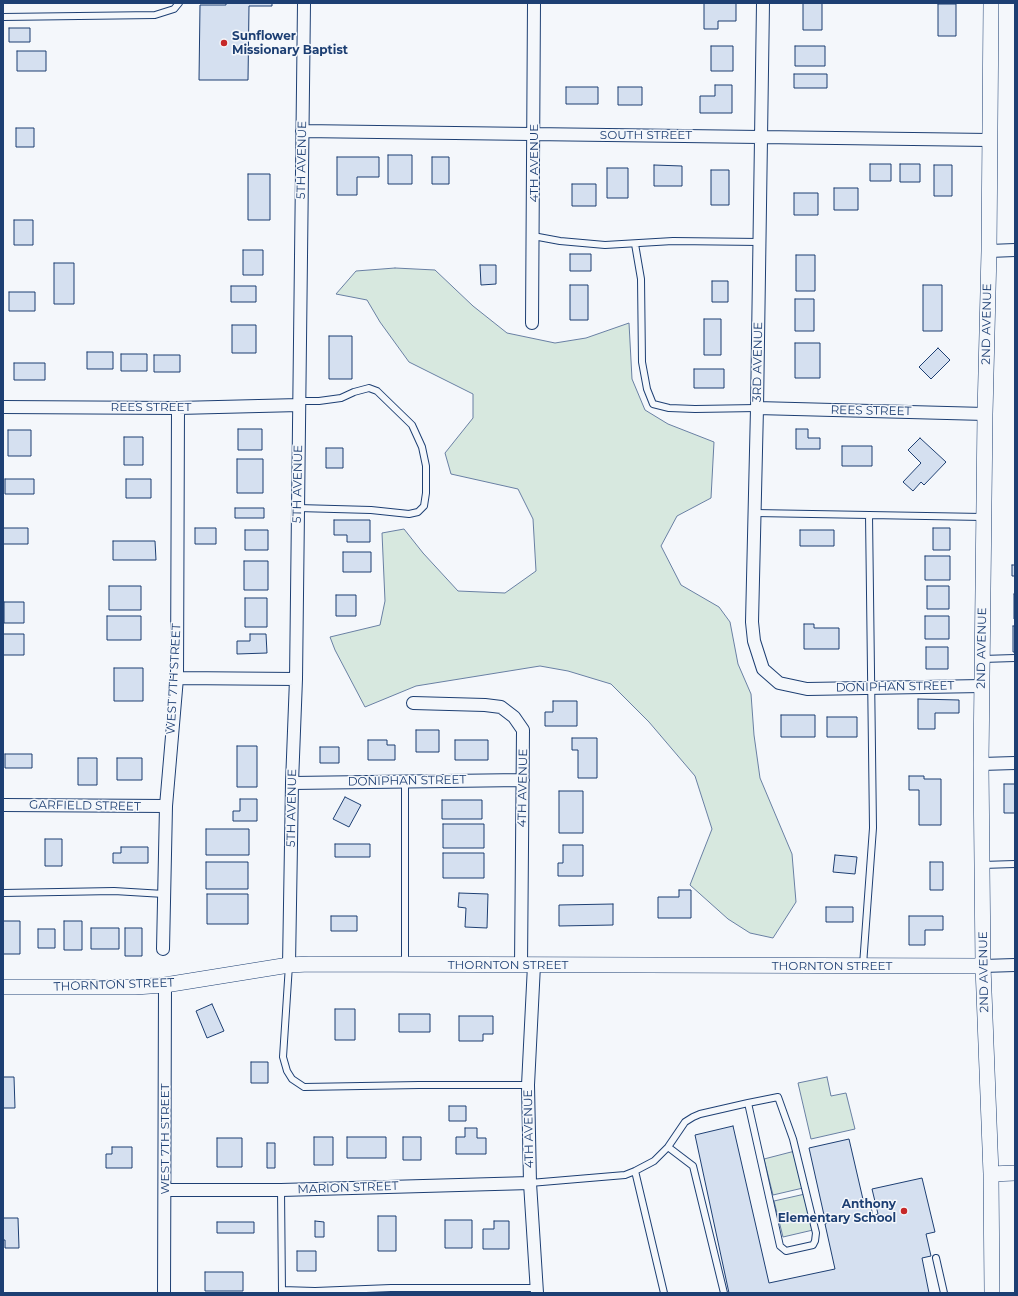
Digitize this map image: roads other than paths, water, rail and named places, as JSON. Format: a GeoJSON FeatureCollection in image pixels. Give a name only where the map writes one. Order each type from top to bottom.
{"type":"FeatureCollection","features":[{"type":"Feature","properties":{"kind":"street","name":"5TH AVENUE"},"geometry":{"type":"LineString","coordinates":[[288,965],[296,679],[304,3]]}},
{"type":"Feature","properties":{"kind":"street","name":"4TH AVENUE"},"geometry":{"type":"LineString","coordinates":[[532,323],[534,3]]}},
{"type":"Feature","properties":{"kind":"street","name":"3RD AVENUE"},"geometry":{"type":"LineString","coordinates":[[762,3],[760,242],[752,622],[756,648],[763,669],[779,683],[807,689]]}},
{"type":"Feature","properties":{"kind":"street","name":"2ND AVENUE"},"geometry":{"type":"LineString","coordinates":[[991,3],[989,250],[985,414],[981,764],[983,966],[991,1174],[992,1293]]}},
{"type":"Feature","properties":{"kind":"street","name":"SOUTH STREET"},"geometry":{"type":"LineString","coordinates":[[302,131],[989,140]]}},
{"type":"Feature","properties":{"kind":"street"},"geometry":{"type":"LineString","coordinates":[[989,250],[1015,250]]}},
{"type":"Feature","properties":{"kind":"street","name":"REES STREET"},"geometry":{"type":"LineString","coordinates":[[3,407],[178,408],[299,403]]}},
{"type":"Feature","properties":{"kind":"street","name":"WEST 7TH STREET"},"geometry":{"type":"LineString","coordinates":[[163,949],[166,806],[177,678],[178,408]]}},
{"type":"Feature","properties":{"kind":"street","name":"REES STREET"},"geometry":{"type":"LineString","coordinates":[[757,408],[985,414]]}},
{"type":"Feature","properties":{"kind":"street"},"geometry":{"type":"LineString","coordinates":[[177,678],[296,679]]}},
{"type":"Feature","properties":{"kind":"street","name":"DONIPHAN STREET"},"geometry":{"type":"LineString","coordinates":[[807,689],[982,686]]}},
{"type":"Feature","properties":{"kind":"street","name":"4TH AVENUE"},"geometry":{"type":"LineString","coordinates":[[413,703],[485,705],[501,707],[514,717],[523,730],[528,965],[530,1183],[538,1291]]}},
{"type":"Feature","properties":{"kind":"street"},"geometry":{"type":"LineString","coordinates":[[981,764],[1015,763]]}},
{"type":"Feature","properties":{"kind":"street","name":"DONIPHAN STREET"},"geometry":{"type":"LineString","coordinates":[[292,783],[523,780]]}},
{"type":"Feature","properties":{"kind":"street","name":"GARFIELD STREET"},"geometry":{"type":"LineString","coordinates":[[3,805],[166,806]]}},
{"type":"Feature","properties":{"kind":"street","name":"THORNTON STREET"},"geometry":{"type":"LineString","coordinates":[[3,987],[135,987],[165,985],[288,965],[1015,965]]}},
{"type":"Feature","properties":{"kind":"street","name":"WEST 7TH STREET"},"geometry":{"type":"LineString","coordinates":[[164,1293],[165,985]]}},
{"type":"Feature","properties":{"kind":"street"},"geometry":{"type":"LineString","coordinates":[[991,1174],[1015,1173]]}},
{"type":"Feature","properties":{"kind":"street","name":"MARION STREET"},"geometry":{"type":"LineString","coordinates":[[165,1190],[281,1190],[530,1183]]}},
{"type":"Feature","properties":{"kind":"lane"},"geometry":{"type":"LineString","coordinates":[[3,17],[155,15],[174,9],[179,3]]}},
{"type":"Feature","properties":{"kind":"lane"},"geometry":{"type":"LineString","coordinates":[[533,236],[560,241],[605,245],[673,241],[760,242]]}},
{"type":"Feature","properties":{"kind":"lane"},"geometry":{"type":"LineString","coordinates":[[634,244],[640,279],[642,362],[647,389],[653,404],[669,408],[688,409],[757,408]]}},
{"type":"Feature","properties":{"kind":"lane"},"geometry":{"type":"LineString","coordinates":[[298,508],[371,510],[408,514],[418,512],[424,506],[426,493],[426,466],[422,447],[412,425],[377,391],[369,388],[354,392],[341,398],[299,403]]}},
{"type":"Feature","properties":{"kind":"lane"},"geometry":{"type":"LineString","coordinates":[[755,513],[984,517]]}},
{"type":"Feature","properties":{"kind":"lane"},"geometry":{"type":"LineString","coordinates":[[863,966],[873,828],[869,515]]}},
{"type":"Feature","properties":{"kind":"lane"},"geometry":{"type":"LineString","coordinates":[[982,658],[1015,658]]}},
{"type":"Feature","properties":{"kind":"lane"},"geometry":{"type":"LineString","coordinates":[[405,781],[405,965]]}},
{"type":"Feature","properties":{"kind":"lane"},"geometry":{"type":"LineString","coordinates":[[982,865],[1015,864]]}},
{"type":"Feature","properties":{"kind":"lane"},"geometry":{"type":"LineString","coordinates":[[3,893],[114,891],[164,894]]}},
{"type":"Feature","properties":{"kind":"lane"},"geometry":{"type":"LineString","coordinates":[[288,965],[283,1057],[287,1071],[292,1079],[304,1087],[528,1085]]}},
{"type":"Feature","properties":{"kind":"lane"},"geometry":{"type":"LineString","coordinates":[[530,1183],[625,1175],[654,1161],[668,1147],[679,1128],[693,1117],[748,1103],[778,1097],[793,1139],[816,1233],[813,1245],[786,1251],[780,1246],[748,1103]]}},
{"type":"Feature","properties":{"kind":"lane"},"geometry":{"type":"LineString","coordinates":[[668,1147],[693,1166],[724,1293]]}},
{"type":"Feature","properties":{"kind":"lane"},"geometry":{"type":"LineString","coordinates":[[635,1171],[664,1293]]}},
{"type":"Feature","properties":{"kind":"lane"},"geometry":{"type":"LineString","coordinates":[[281,1190],[282,1291],[391,1288],[538,1291]]}},
{"type":"Feature","properties":{"kind":"lane"},"geometry":{"type":"LineString","coordinates":[[936,1258],[944,1293]]}},
{"type":"Feature","properties":{"kind":"place","name":"Sunflower Missionary Baptist"},"geometry":{"type":"Point","coordinates":[224,43]}},
{"type":"Feature","properties":{"kind":"place","name":"Anthony Elementary School"},"geometry":{"type":"Point","coordinates":[904,1211]}}]}
